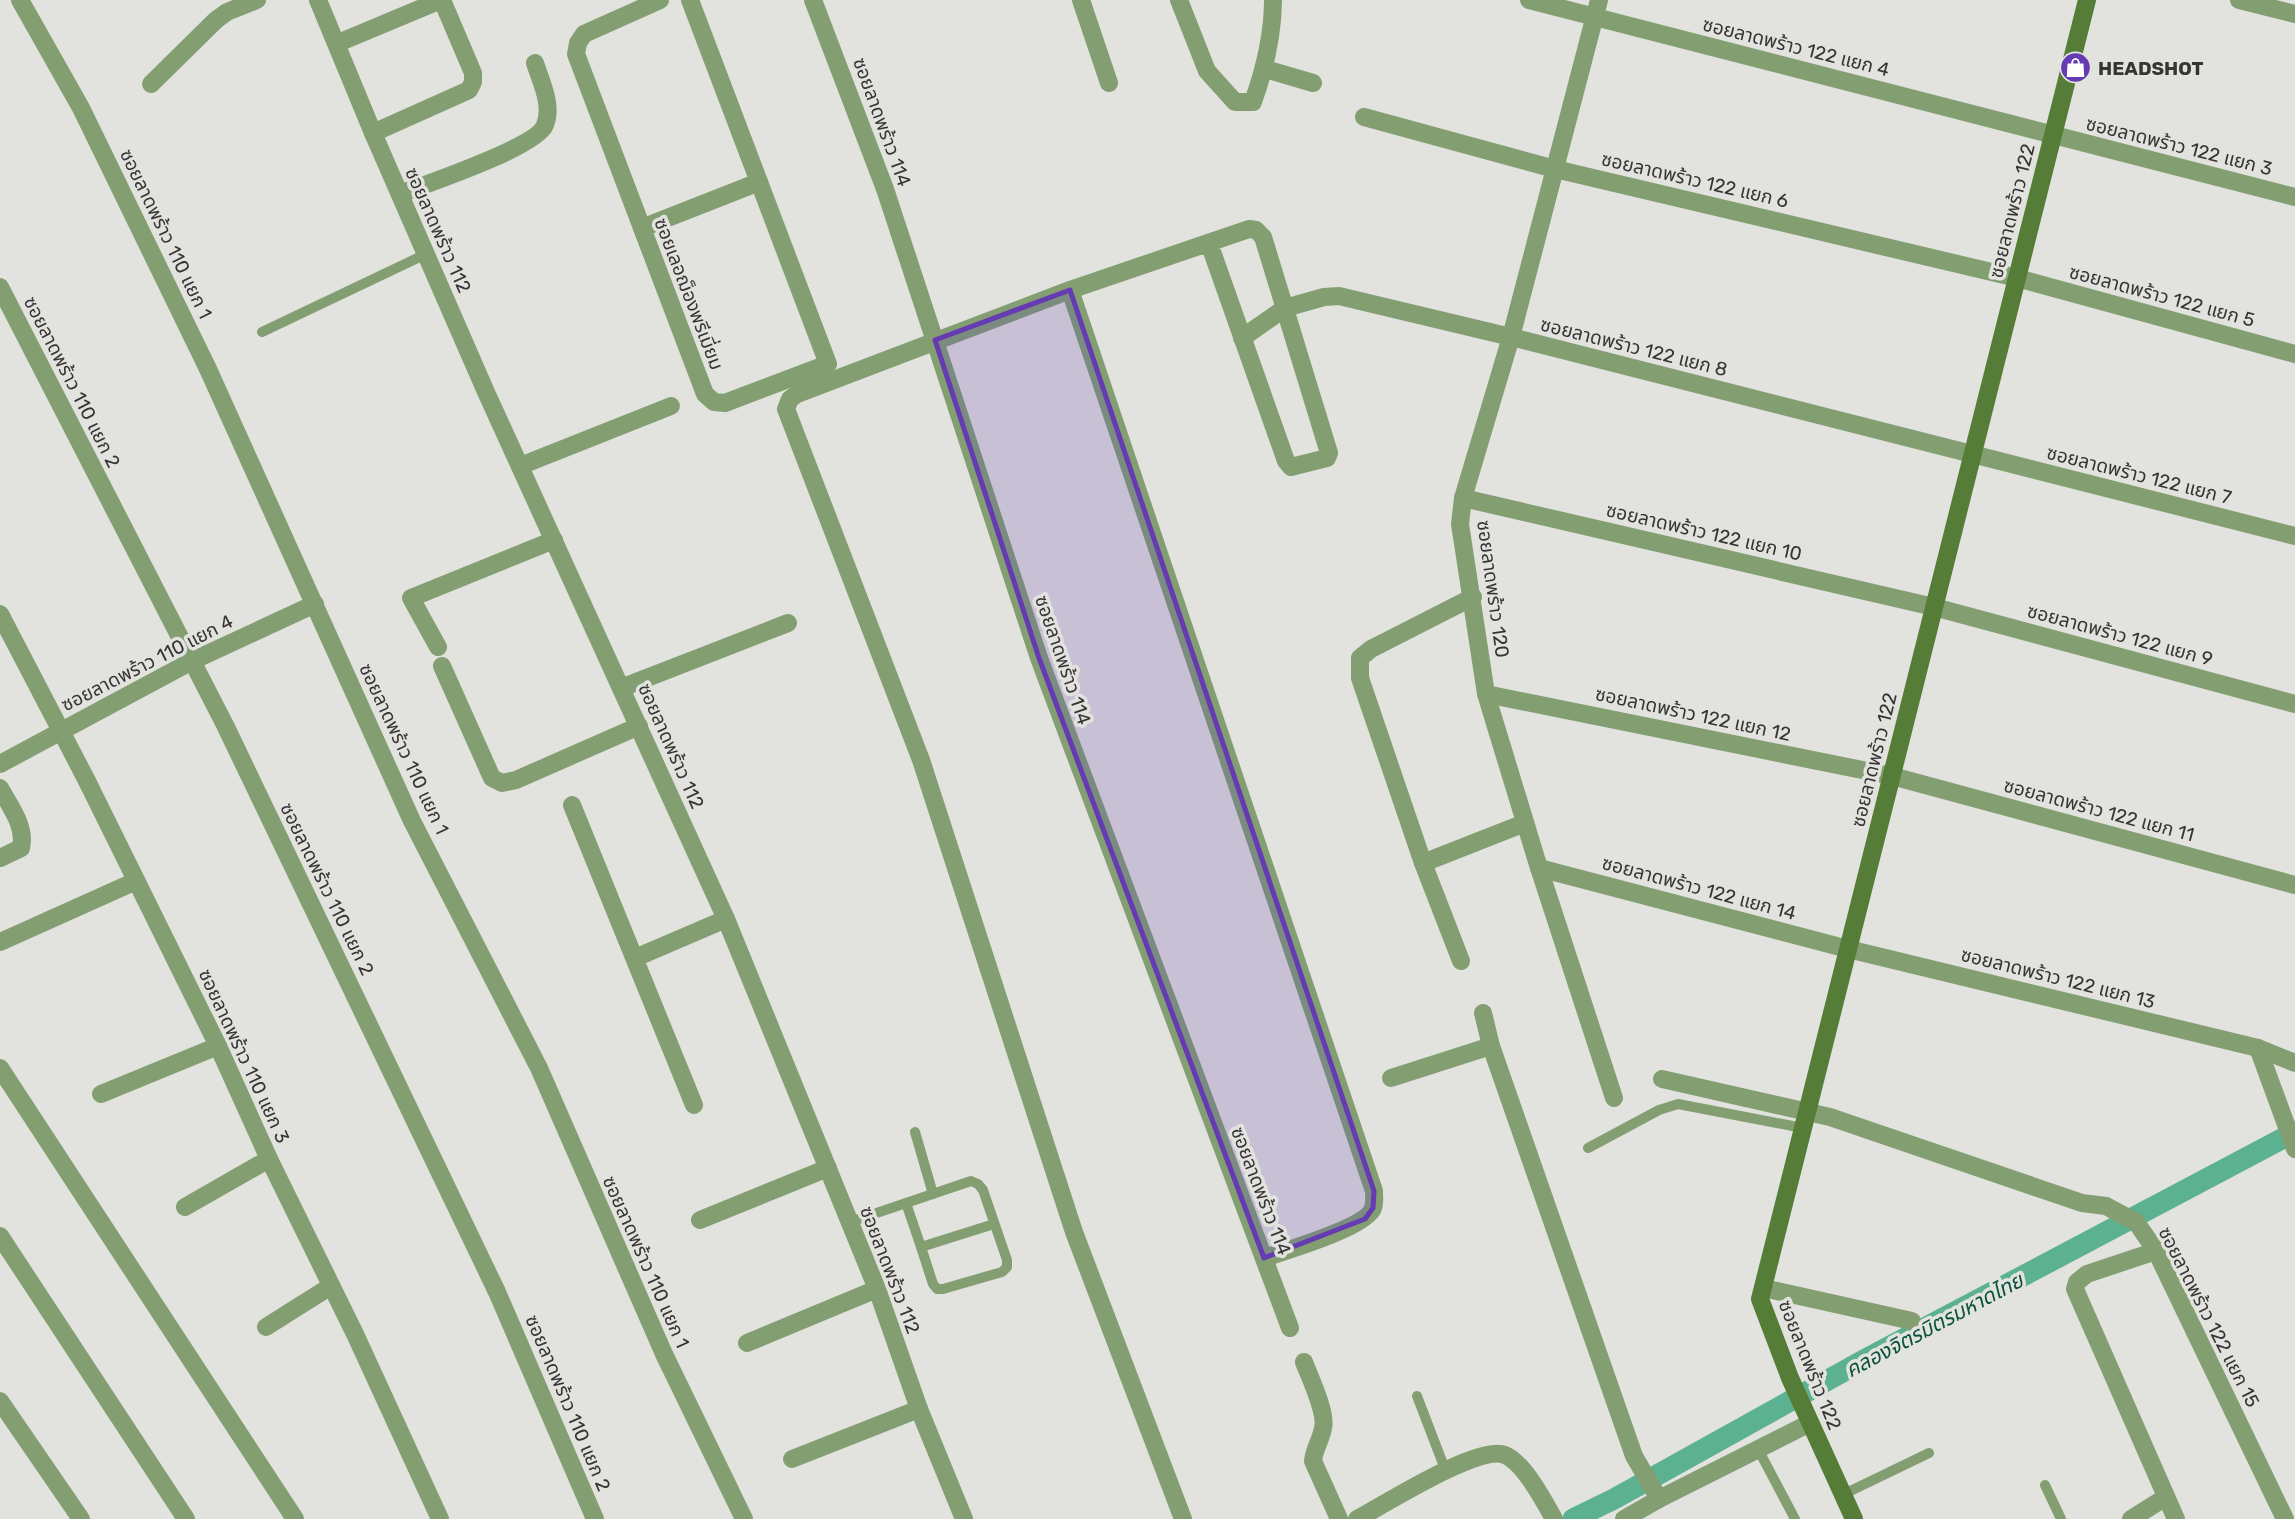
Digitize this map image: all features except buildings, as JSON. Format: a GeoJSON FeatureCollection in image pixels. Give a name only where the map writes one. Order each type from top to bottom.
{"type":"FeatureCollection","features":[{"type":"Feature","properties":{"kind":"street","name":"ซอยลาดพร้าว 110 แยก 1"},"geometry":{"type":"LineString","coordinates":[[20,0],[87,120],[208,369],[412,821],[539,1068],[664,1354],[744,1519]]}},
{"type":"Feature","properties":{"kind":"street"},"geometry":{"type":"LineString","coordinates":[[151,84],[216,20],[227,12],[257,0]]}},
{"type":"Feature","properties":{"kind":"street","name":"ซอยลาดพร้าว 112"},"geometry":{"type":"LineString","coordinates":[[318,0],[373,133],[520,466],[726,919],[877,1289],[919,1409],[964,1519]]}},
{"type":"Feature","properties":{"kind":"street"},"geometry":{"type":"LineString","coordinates":[[338,43],[442,0],[473,73],[469,90],[373,133]]}},
{"type":"Feature","properties":{"kind":"street","name":"ซอยเลอฌ็องพรีเมี่ยม"},"geometry":{"type":"LineString","coordinates":[[660,0],[584,34],[576,49],[705,394],[710,400],[727,402],[831,372]]}},
{"type":"Feature","properties":{"kind":"street"},"geometry":{"type":"LineString","coordinates":[[690,0],[831,372]]}},
{"type":"Feature","properties":{"kind":"street","name":"ซอยลาดพร้าว 114"},"geometry":{"type":"LineString","coordinates":[[813,0],[885,189],[1038,658],[1290,1328]]}},
{"type":"Feature","properties":{"kind":"street"},"geometry":{"type":"LineString","coordinates":[[1081,0],[1109,83]]}},
{"type":"Feature","properties":{"kind":"street"},"geometry":{"type":"LineString","coordinates":[[1179,0],[1207,72],[1235,102],[1253,102],[1265,69],[1273,24],[1273,0]]}},
{"type":"Feature","properties":{"kind":"street","name":"ซอยลาดพร้าว 122 แยก 4"},"geometry":{"type":"LineString","coordinates":[[1529,0],[1597,9],[2053,135]]}},
{"type":"Feature","properties":{"kind":"street","name":"ซอยลาดพร้าว 122"},"geometry":{"type":"LineString","coordinates":[[1849,1517],[1760,1299],[2087,0]]}},
{"type":"Feature","properties":{"kind":"street"},"geometry":{"type":"LineString","coordinates":[[2239,0],[2295,14]]}},
{"type":"Feature","properties":{"kind":"street","name":"ซอยลาดพร้าว 120"},"geometry":{"type":"LineString","coordinates":[[1597,9],[1511,337],[1463,498],[1460,524],[1486,694],[1614,1098]]}},
{"type":"Feature","properties":{"kind":"street"},"geometry":{"type":"LineString","coordinates":[[400,194],[514,149],[534,138],[545,127],[548,103],[534,62]]}},
{"type":"Feature","properties":{"kind":"street"},"geometry":{"type":"LineString","coordinates":[[1265,69],[1313,83]]}},
{"type":"Feature","properties":{"kind":"street","name":"ซอยลาดพร้าว 122 แยก 6"},"geometry":{"type":"LineString","coordinates":[[1364,117],[1555,169],[2017,278]]}},
{"type":"Feature","properties":{"kind":"street","name":"ซอยลาดพร้าว 122 แยก 3"},"geometry":{"type":"LineString","coordinates":[[2053,135],[2295,197]]}},
{"type":"Feature","properties":{"kind":"street"},"geometry":{"type":"LineString","coordinates":[[642,228],[759,182]]}},
{"type":"Feature","properties":{"kind":"street"},"geometry":{"type":"LineString","coordinates":[[1183,1519],[1074,1232],[921,760],[786,408],[790,399],[831,372],[936,340],[1070,290],[1249,229],[1256,230],[1263,237],[1329,453],[1327,458],[1291,467],[1288,464],[1209,243]]}},
{"type":"Feature","properties":{"kind":"street","name":"ซอยลาดพร้าว 122 แยก 5"},"geometry":{"type":"LineString","coordinates":[[2017,278],[2295,354]]}},
{"type":"Feature","properties":{"kind":"street","name":"ซอยลาดพร้าว 110 แยก 2"},"geometry":{"type":"LineString","coordinates":[[0,287],[243,763],[497,1292],[595,1519]]}},
{"type":"Feature","properties":{"kind":"street"},"geometry":{"type":"LineString","coordinates":[[1070,290],[1374,1191],[1373,1208],[1365,1219],[1330,1235],[1264,1258]]}},
{"type":"Feature","properties":{"kind":"street","name":"ซอยลาดพร้าว 122 แยก 8"},"geometry":{"type":"LineString","coordinates":[[1242,338],[1285,308],[1324,297],[1339,296],[1973,454]]}},
{"type":"Feature","properties":{"kind":"street"},"geometry":{"type":"LineString","coordinates":[[520,466],[671,406]]}},
{"type":"Feature","properties":{"kind":"street","name":"ซอยลาดพร้าว 122 แยก 7"},"geometry":{"type":"LineString","coordinates":[[1973,454],[2295,536]]}},
{"type":"Feature","properties":{"kind":"street","name":"ซอยลาดพร้าว 122 แยก 10"},"geometry":{"type":"LineString","coordinates":[[1463,498],[1934,607]]}},
{"type":"Feature","properties":{"kind":"street"},"geometry":{"type":"LineString","coordinates":[[438,647],[411,598],[554,540]]}},
{"type":"Feature","properties":{"kind":"street"},"geometry":{"type":"LineString","coordinates":[[1461,961],[1423,863],[1360,678],[1360,658],[1371,649],[1473,597]]}},
{"type":"Feature","properties":{"kind":"street","name":"ซอยลาดพร้าว 110 แยก 4"},"geometry":{"type":"LineString","coordinates":[[0,764],[192,661],[315,604]]}},
{"type":"Feature","properties":{"kind":"street","name":"ซอยลาดพร้าว 122 แยก 9"},"geometry":{"type":"LineString","coordinates":[[1934,607],[2295,704]]}},
{"type":"Feature","properties":{"kind":"street","name":"ซอยลาดพร้าว 110 แยก 3"},"geometry":{"type":"LineString","coordinates":[[0,614],[218,1046],[440,1519]]}},
{"type":"Feature","properties":{"kind":"street"},"geometry":{"type":"LineString","coordinates":[[621,688],[788,623]]}},
{"type":"Feature","properties":{"kind":"street"},"geometry":{"type":"LineString","coordinates":[[442,666],[492,778],[502,783],[516,780],[639,726]]}},
{"type":"Feature","properties":{"kind":"street","name":"ซอยลาดพร้าว 122 แยก 12"},"geometry":{"type":"LineString","coordinates":[[1486,694],[1892,776]]}},
{"type":"Feature","properties":{"kind":"street","name":"ซอยลาดพร้าว 122 แยก 11"},"geometry":{"type":"LineString","coordinates":[[1892,776],[2295,885]]}},
{"type":"Feature","properties":{"kind":"street"},"geometry":{"type":"LineString","coordinates":[[0,788],[19,822],[23,836],[21,848],[0,858]]}},
{"type":"Feature","properties":{"kind":"street"},"geometry":{"type":"LineString","coordinates":[[572,805],[694,1105]]}},
{"type":"Feature","properties":{"kind":"street"},"geometry":{"type":"LineString","coordinates":[[1423,863],[1525,823]]}},
{"type":"Feature","properties":{"kind":"street","name":"ซอยลาดพร้าว 122 แยก 14"},"geometry":{"type":"LineString","coordinates":[[1539,868],[1848,949]]}},
{"type":"Feature","properties":{"kind":"street"},"geometry":{"type":"LineString","coordinates":[[0,942],[136,880]]}},
{"type":"Feature","properties":{"kind":"street"},"geometry":{"type":"LineString","coordinates":[[635,958],[726,919]]}},
{"type":"Feature","properties":{"kind":"street","name":"ซอยลาดพร้าว 122 แยก 13"},"geometry":{"type":"LineString","coordinates":[[1848,949],[2258,1048],[2295,1063]]}},
{"type":"Feature","properties":{"kind":"street"},"geometry":{"type":"LineString","coordinates":[[1483,1013],[1492,1046],[1634,1456],[1657,1494]]}},
{"type":"Feature","properties":{"kind":"street"},"geometry":{"type":"LineString","coordinates":[[101,1094],[218,1046]]}},
{"type":"Feature","properties":{"kind":"street"},"geometry":{"type":"LineString","coordinates":[[1391,1078],[1492,1046]]}},
{"type":"Feature","properties":{"kind":"street"},"geometry":{"type":"LineString","coordinates":[[2258,1048],[2295,1149]]}},
{"type":"Feature","properties":{"kind":"street"},"geometry":{"type":"LineString","coordinates":[[0,1068],[295,1519]]}},
{"type":"Feature","properties":{"kind":"street","name":"ซอยลาดพร้าว 122 แยก 15"},"geometry":{"type":"LineString","coordinates":[[1662,1079],[1805,1120],[1830,1117],[2082,1203],[2106,1206],[2136,1222],[2156,1251],[2285,1519]]}},
{"type":"Feature","properties":{"kind":"street"},"geometry":{"type":"LineString","coordinates":[[185,1207],[269,1159]]}},
{"type":"Feature","properties":{"kind":"street"},"geometry":{"type":"LineString","coordinates":[[700,1220],[828,1167]]}},
{"type":"Feature","properties":{"kind":"street"},"geometry":{"type":"LineString","coordinates":[[0,1236],[187,1519]]}},
{"type":"Feature","properties":{"kind":"street"},"geometry":{"type":"LineString","coordinates":[[2156,1251],[2087,1274],[2077,1282],[2075,1289],[2176,1519]]}},
{"type":"Feature","properties":{"kind":"street"},"geometry":{"type":"LineString","coordinates":[[267,1327],[331,1286]]}},
{"type":"Feature","properties":{"kind":"street"},"geometry":{"type":"LineString","coordinates":[[1763,1288],[1912,1321]]}},
{"type":"Feature","properties":{"kind":"street"},"geometry":{"type":"LineString","coordinates":[[747,1343],[877,1289]]}},
{"type":"Feature","properties":{"kind":"street"},"geometry":{"type":"LineString","coordinates":[[1304,1363],[1324,1426],[1313,1461],[1339,1519]]}},
{"type":"Feature","properties":{"kind":"street"},"geometry":{"type":"LineString","coordinates":[[0,1401],[81,1519]]}},
{"type":"Feature","properties":{"kind":"street"},"geometry":{"type":"LineString","coordinates":[[792,1459],[919,1409]]}},
{"type":"Feature","properties":{"kind":"street"},"geometry":{"type":"LineString","coordinates":[[1624,1519],[1657,1494],[1810,1423]]}},
{"type":"Feature","properties":{"kind":"street"},"geometry":{"type":"LineString","coordinates":[[1357,1519],[1445,1469],[1494,1453],[1505,1455],[1518,1465],[1554,1519]]}},
{"type":"Feature","properties":{"kind":"street"},"geometry":{"type":"LineString","coordinates":[[2131,1519],[2166,1497]]}},
{"type":"Feature","properties":{"kind":"lane"},"geometry":{"type":"LineString","coordinates":[[262,331],[426,254]]}},
{"type":"Feature","properties":{"kind":"lane"},"geometry":{"type":"LineString","coordinates":[[1588,1148],[1659,1110],[1678,1104],[1805,1120]]}},
{"type":"Feature","properties":{"kind":"lane"},"geometry":{"type":"LineString","coordinates":[[915,1132],[933,1194]]}},
{"type":"Feature","properties":{"kind":"lane"},"geometry":{"type":"LineString","coordinates":[[850,1222],[906,1203],[933,1194],[971,1181],[978,1184],[1007,1260],[1007,1267],[1002,1272],[937,1289],[906,1203]]}},
{"type":"Feature","properties":{"kind":"lane"},"geometry":{"type":"LineString","coordinates":[[921,1247],[994,1224]]}},
{"type":"Feature","properties":{"kind":"lane"},"geometry":{"type":"LineString","coordinates":[[1417,1396],[1445,1469]]}},
{"type":"Feature","properties":{"kind":"lane"},"geometry":{"type":"LineString","coordinates":[[1758,1449],[1795,1519]]}},
{"type":"Feature","properties":{"kind":"lane"},"geometry":{"type":"LineString","coordinates":[[1842,1495],[1929,1453]]}},
{"type":"Feature","properties":{"kind":"lane"},"geometry":{"type":"LineString","coordinates":[[2045,1485],[2061,1519]]}},
{"type":"Feature","properties":{"kind":"highlighted area"},"geometry":{"type":"Polygon","coordinates":[[[1070,290],[1374,1191],[1373,1208],[1365,1219],[1264,1258],[1039,658],[935,340],[1070,290]]]}},
{"type":"Feature","properties":{"kind":"waterway","name":"คลองจิตรมิตรมหาดไทย"},"geometry":{"type":"LineString","coordinates":[[1573,1519],[1614,1499],[1864,1360],[2295,1132]]}},
{"type":"Feature","properties":{"kind":"place","name":"HEADSHOT"},"geometry":{"type":"Point","coordinates":[2075,68]}}]}
